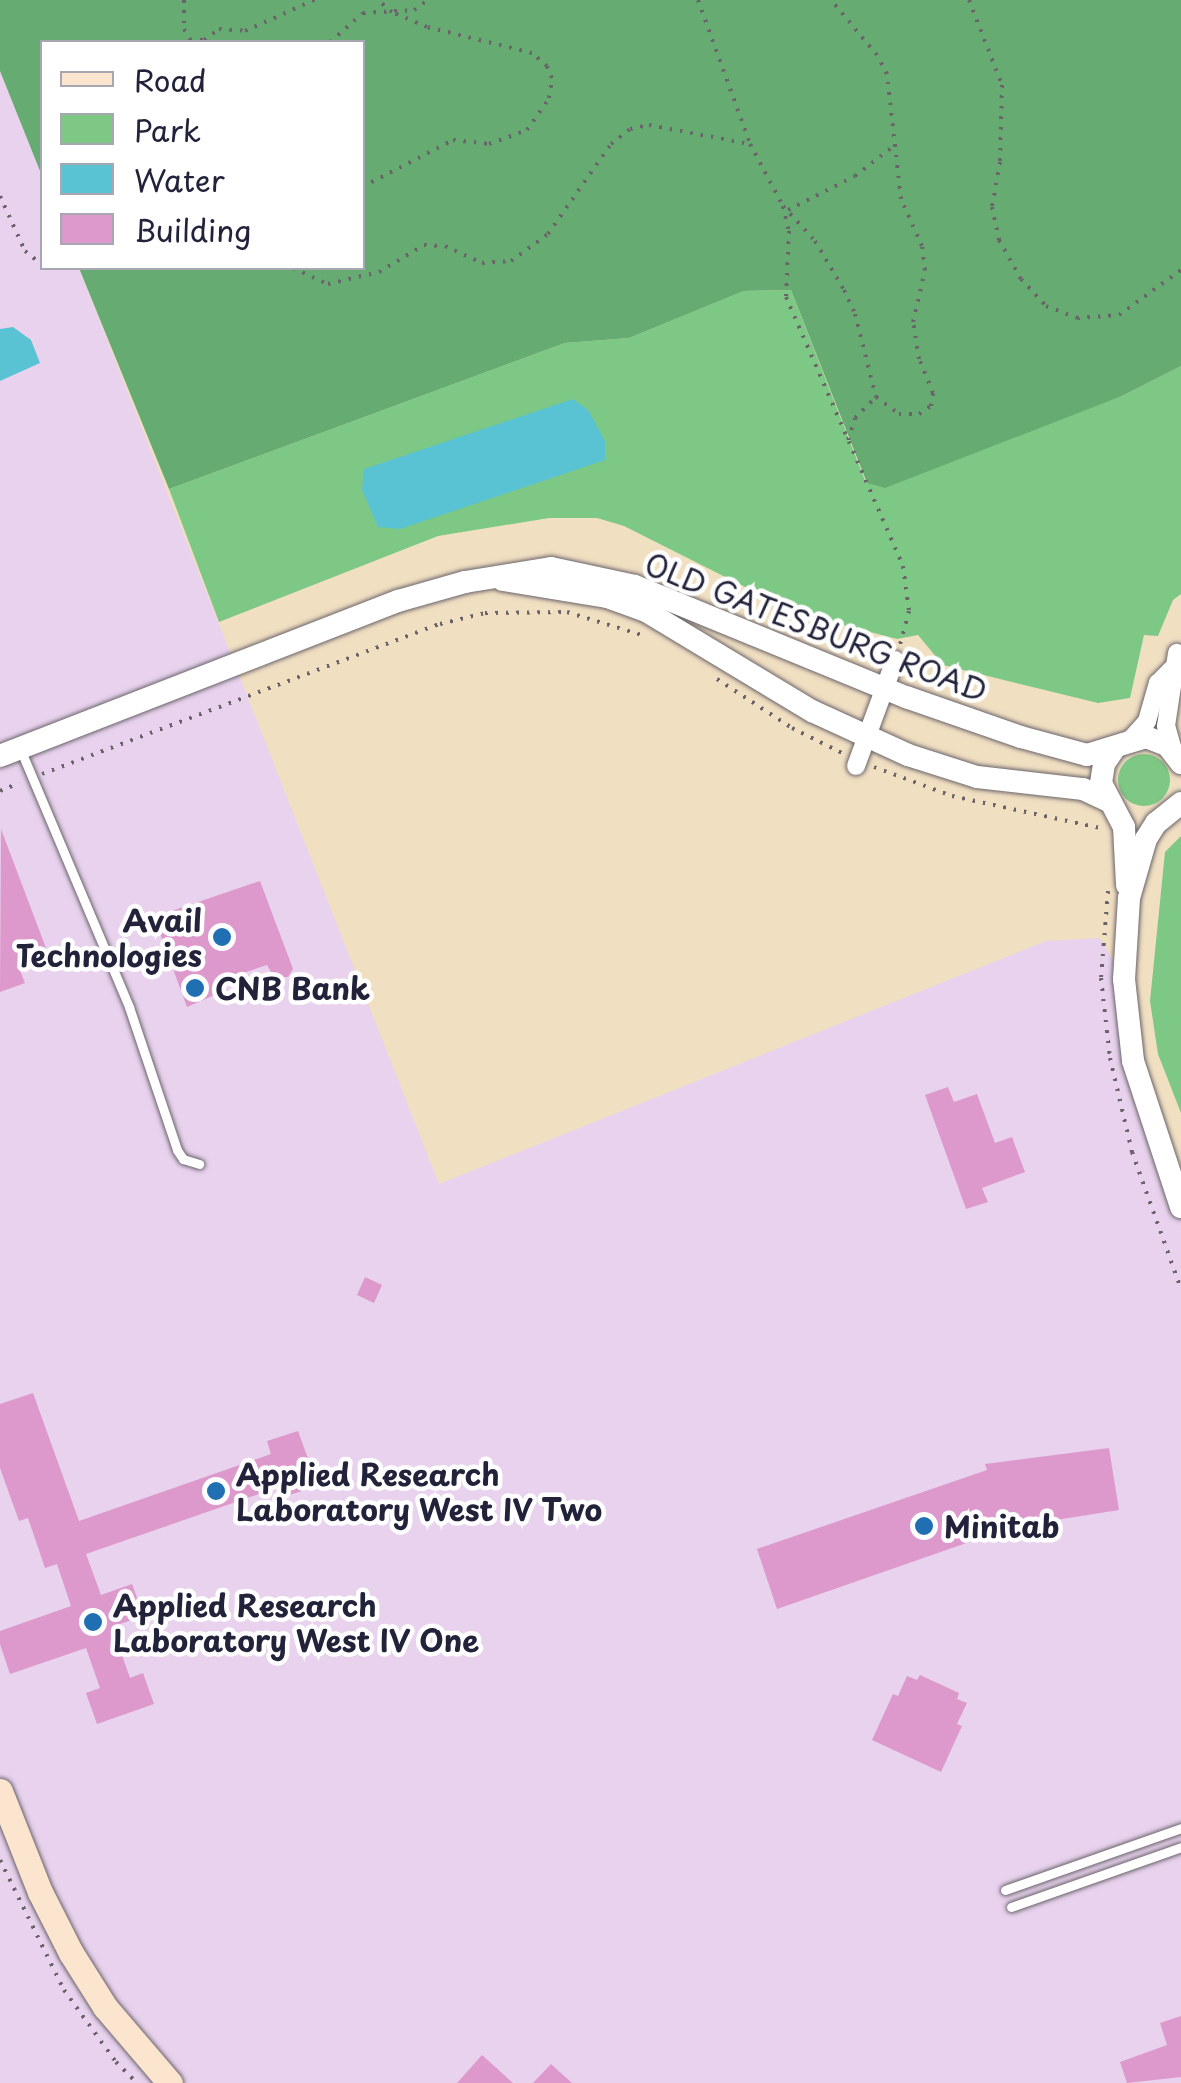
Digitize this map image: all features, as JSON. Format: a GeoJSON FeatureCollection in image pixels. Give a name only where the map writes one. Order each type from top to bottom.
{"type":"FeatureCollection","features":[{"type":"Feature","properties":{"kind":"main road"},"geometry":{"type":"LineString","coordinates":[[0,1791],[40,1892],[71,1953],[105,2007],[170,2083]]}},
{"type":"Feature","properties":{"kind":"street","name":"OLD GATESBURG ROAD"},"geometry":{"type":"LineString","coordinates":[[10,752],[398,602],[550,568],[616,581],[884,688],[1074,752],[1098,754],[1122,744],[1154,738],[1178,758]]}},
{"type":"Feature","properties":{"kind":"street","name":"OLD GATESBURG ROAD"},"geometry":{"type":"LineString","coordinates":[[494,578],[608,598],[646,612],[778,693],[866,738],[978,777],[1083,789],[1140,820],[1175,805]]}},
{"type":"Feature","properties":{"kind":"street"},"geometry":{"type":"LineString","coordinates":[[858,763],[895,660]]}},
{"type":"Feature","properties":{"kind":"street"},"geometry":{"type":"LineString","coordinates":[[1178,758],[1166,726],[1175,660],[1158,683],[1144,727],[1122,744],[1102,774],[1126,835],[1129,898],[1124,979],[1133,1062],[1181,1207]]}},
{"type":"Feature","properties":{"kind":"street"},"geometry":{"type":"LineString","coordinates":[[1129,898],[1146,839],[1175,805]]}},
{"type":"Feature","properties":{"kind":"lane"},"geometry":{"type":"LineString","coordinates":[[10,752],[128,1007],[178,1150],[183,1160],[199,1164]]}},
{"type":"Feature","properties":{"kind":"lane"},"geometry":{"type":"LineString","coordinates":[[1005,1890],[1181,1828]]}},
{"type":"Feature","properties":{"kind":"lane"},"geometry":{"type":"LineString","coordinates":[[1011,1907],[1181,1847]]}},
{"type":"Feature","properties":{"kind":"path"},"geometry":{"type":"LineString","coordinates":[[184,0],[184,29],[190,40],[204,40],[218,29],[245,30],[314,0]]}},
{"type":"Feature","properties":{"kind":"path"},"geometry":{"type":"LineString","coordinates":[[365,185],[453,140],[489,144],[527,130],[549,98],[552,78],[547,66],[532,53],[427,27],[392,12],[378,0]]}},
{"type":"Feature","properties":{"kind":"path"},"geometry":{"type":"LineString","coordinates":[[332,40],[362,14],[414,10],[428,0]]}},
{"type":"Feature","properties":{"kind":"path"},"geometry":{"type":"LineString","coordinates":[[698,0],[750,144],[786,208],[815,241],[855,314],[876,397],[899,414],[919,414],[931,406],[933,393],[918,360],[913,322],[925,270],[922,246],[901,199],[887,74],[877,55],[831,0]]}},
{"type":"Feature","properties":{"kind":"path"},"geometry":{"type":"LineString","coordinates":[[968,0],[1002,85],[1000,162],[992,207],[999,240],[1021,279],[1046,306],[1076,318],[1119,316],[1181,270]]}},
{"type":"Feature","properties":{"kind":"path"},"geometry":{"type":"LineString","coordinates":[[296,270],[328,284],[379,272],[424,245],[444,246],[482,263],[512,261],[548,234],[610,144],[630,129],[649,126],[750,144]]}},
{"type":"Feature","properties":{"kind":"path"},"geometry":{"type":"LineString","coordinates":[[786,208],[856,176],[894,145]]}},
{"type":"Feature","properties":{"kind":"path"},"geometry":{"type":"LineString","coordinates":[[0,196],[25,251],[40,263]]}},
{"type":"Feature","properties":{"kind":"path"},"geometry":{"type":"LineString","coordinates":[[786,208],[786,297],[910,588],[910,611],[895,660]]}},
{"type":"Feature","properties":{"kind":"path"},"geometry":{"type":"LineString","coordinates":[[848,440],[855,418],[876,397]]}},
{"type":"Feature","properties":{"kind":"path"},"geometry":{"type":"LineString","coordinates":[[40,775],[440,624],[485,613],[567,612],[650,638]]}},
{"type":"Feature","properties":{"kind":"path"},"geometry":{"type":"LineString","coordinates":[[709,674],[792,728],[858,763],[952,796],[1022,814],[1094,826],[1110,834]]}},
{"type":"Feature","properties":{"kind":"path"},"geometry":{"type":"LineString","coordinates":[[0,791],[24,781]]}},
{"type":"Feature","properties":{"kind":"path"},"geometry":{"type":"LineString","coordinates":[[1109,879],[1102,964],[1106,1034],[1132,1152],[1181,1289]]}},
{"type":"Feature","properties":{"kind":"shaded area"},"geometry":{"type":"Polygon","coordinates":[[[0,71],[40,171],[40,270],[80,270],[439,1184],[1046,941],[1100,938],[1124,979],[1181,1207],[1181,2083],[0,2083],[0,71]]]}},
{"type":"Feature","properties":{"kind":"green space"},"geometry":{"type":"Polygon","coordinates":[[[0,0],[1181,0],[1181,366],[1122,396],[885,488],[867,483],[791,290],[744,291],[629,338],[565,343],[169,489],[80,270],[365,270],[365,40],[40,40],[40,171],[0,71],[0,0]]]}},
{"type":"Feature","properties":{"kind":"green space"},"geometry":{"type":"Polygon","coordinates":[[[791,290],[866,483],[1122,396],[1181,366],[1181,594],[1173,600],[1158,636],[1144,635],[1130,698],[1098,703],[943,665],[918,635],[897,639],[797,613],[624,526],[597,518],[549,518],[438,536],[219,622],[169,489],[565,343],[629,338],[744,291],[791,290]]]}},
{"type":"Feature","properties":{"kind":"green space"},"geometry":{"type":"Polygon","coordinates":[[[1144,754],[1162,762],[1170,780],[1162,798],[1144,806],[1126,798],[1118,780],[1126,762],[1144,754]]]}},
{"type":"Feature","properties":{"kind":"green space"},"geometry":{"type":"Polygon","coordinates":[[[1181,836],[1181,1113],[1158,1054],[1150,1001],[1165,852],[1181,836]]]}},
{"type":"Feature","properties":{"kind":"water"},"geometry":{"type":"Polygon","coordinates":[[[13,327],[31,340],[40,363],[0,381],[0,329],[13,327]]]}},
{"type":"Feature","properties":{"kind":"water"},"geometry":{"type":"Polygon","coordinates":[[[573,399],[588,410],[605,441],[605,460],[400,529],[378,527],[362,490],[364,469],[573,399]]]}},
{"type":"Feature","properties":{"kind":"building"},"geometry":{"type":"Polygon","coordinates":[[[1,829],[49,956],[19,968],[25,983],[0,992],[1,829]]]}},
{"type":"Feature","properties":{"kind":"building","name":"Avail Technologies"},"geometry":{"type":"Polygon","coordinates":[[[260,881],[293,969],[288,977],[274,977],[267,965],[222,980],[224,991],[187,1007],[154,917],[260,881]]]}},
{"type":"Feature","properties":{"kind":"building"},"geometry":{"type":"Polygon","coordinates":[[[948,1087],[954,1102],[977,1094],[995,1143],[1012,1137],[1025,1172],[982,1188],[988,1202],[966,1209],[925,1095],[948,1087]]]}},
{"type":"Feature","properties":{"kind":"building"},"geometry":{"type":"Polygon","coordinates":[[[365,1277],[382,1285],[374,1303],[357,1295],[365,1277]]]}},
{"type":"Feature","properties":{"kind":"building"},"geometry":{"type":"Polygon","coordinates":[[[33,1393],[79,1521],[271,1454],[267,1441],[298,1431],[318,1486],[286,1496],[282,1486],[86,1554],[101,1595],[132,1584],[141,1609],[135,1611],[137,1618],[112,1627],[130,1678],[143,1673],[154,1704],[97,1724],[86,1693],[100,1688],[86,1648],[10,1674],[0,1644],[0,1631],[71,1606],[57,1564],[45,1568],[28,1518],[19,1521],[0,1468],[0,1404],[33,1393]]]}},
{"type":"Feature","properties":{"kind":"building","name":"Minitab"},"geometry":{"type":"Polygon","coordinates":[[[1109,1448],[1119,1510],[1024,1525],[1014,1539],[998,1532],[777,1609],[757,1549],[987,1470],[985,1464],[1109,1448]]]}},
{"type":"Feature","properties":{"kind":"building"},"geometry":{"type":"Polygon","coordinates":[[[920,1675],[959,1693],[957,1699],[967,1703],[957,1724],[962,1726],[941,1772],[872,1740],[893,1694],[898,1696],[907,1676],[917,1680],[920,1675]]]}},
{"type":"Feature","properties":{"kind":"building"},"geometry":{"type":"Polygon","coordinates":[[[1181,2016],[1181,2077],[1127,2083],[1120,2062],[1167,2045],[1160,2023],[1181,2016]]]}},
{"type":"Feature","properties":{"kind":"building"},"geometry":{"type":"Polygon","coordinates":[[[482,2055],[513,2083],[457,2083],[482,2055]]]}},
{"type":"Feature","properties":{"kind":"building"},"geometry":{"type":"Polygon","coordinates":[[[551,2064],[572,2083],[533,2083],[551,2064]]]}},
{"type":"Feature","properties":{"kind":"place","name":"Avail Technologies"},"geometry":{"type":"Point","coordinates":[222,937]}},
{"type":"Feature","properties":{"kind":"place","name":"CNB Bank"},"geometry":{"type":"Point","coordinates":[195,988]}},
{"type":"Feature","properties":{"kind":"place","name":"Applied Research Laboratory West IV Two"},"geometry":{"type":"Point","coordinates":[216,1491]}},
{"type":"Feature","properties":{"kind":"place","name":"Minitab"},"geometry":{"type":"Point","coordinates":[924,1526]}},
{"type":"Feature","properties":{"kind":"place","name":"Applied Research Laboratory West IV One"},"geometry":{"type":"Point","coordinates":[93,1622]}}]}
